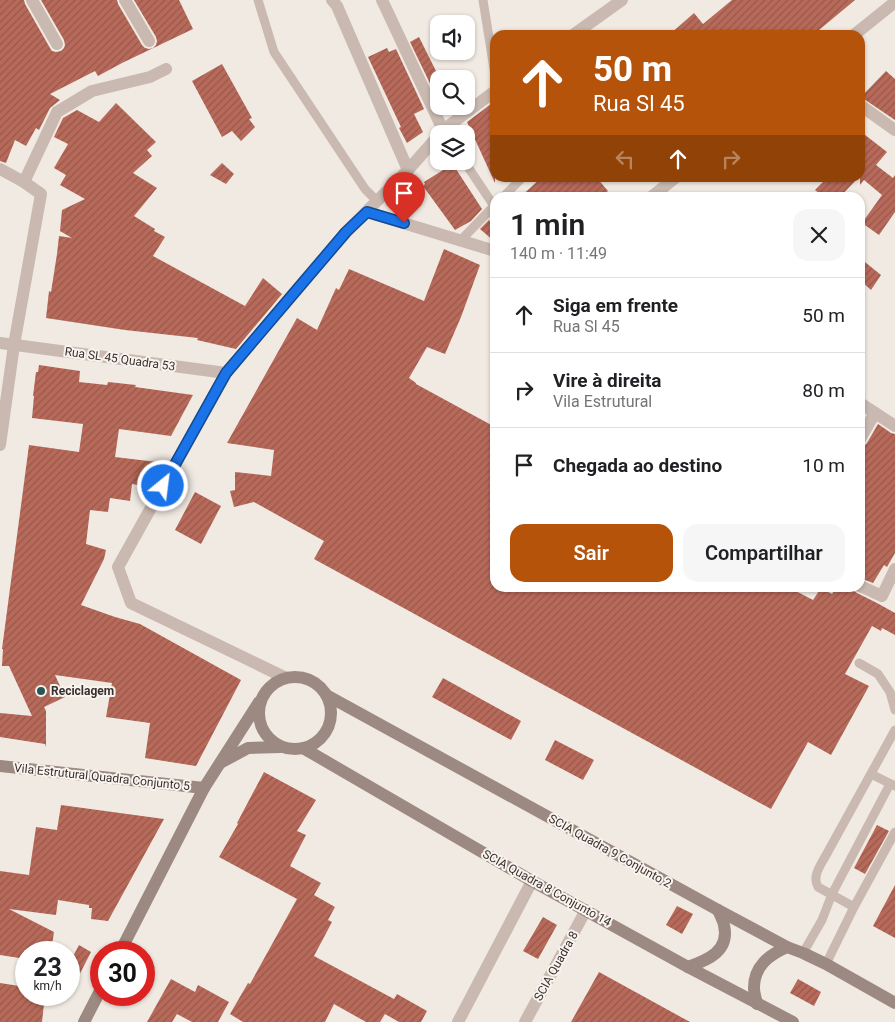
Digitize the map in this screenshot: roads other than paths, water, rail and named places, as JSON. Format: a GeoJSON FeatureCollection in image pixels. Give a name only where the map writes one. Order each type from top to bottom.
{"type":"FeatureCollection","features":[{"type":"Feature","properties":{"kind":"street"},"geometry":{"type":"LineString","coordinates":[[32,0],[57,44]]}},
{"type":"Feature","properties":{"kind":"street"},"geometry":{"type":"LineString","coordinates":[[125,0],[149,41]]}},
{"type":"Feature","properties":{"kind":"street"},"geometry":{"type":"LineString","coordinates":[[332,0],[337,6],[408,170]]}},
{"type":"Feature","properties":{"kind":"street"},"geometry":{"type":"LineString","coordinates":[[382,0],[438,125]]}},
{"type":"Feature","properties":{"kind":"street"},"geometry":{"type":"LineString","coordinates":[[580,30],[622,0]]}},
{"type":"Feature","properties":{"kind":"street"},"geometry":{"type":"LineString","coordinates":[[860,30],[895,2]]}},
{"type":"Feature","properties":{"kind":"street"},"geometry":{"type":"LineString","coordinates":[[24,182],[57,112],[92,90],[150,77],[166,69]]}},
{"type":"Feature","properties":{"kind":"street"},"geometry":{"type":"LineString","coordinates":[[452,125],[490,96]]}},
{"type":"Feature","properties":{"kind":"street"},"geometry":{"type":"LineString","coordinates":[[865,109],[895,130]]}},
{"type":"Feature","properties":{"kind":"street"},"geometry":{"type":"LineString","coordinates":[[284,677],[131,603],[118,567],[226,373],[328,252],[430,146]]}},
{"type":"Feature","properties":{"kind":"street"},"geometry":{"type":"LineString","coordinates":[[0,170],[24,182],[41,194],[14,345],[0,445]]}},
{"type":"Feature","properties":{"kind":"street"},"geometry":{"type":"LineString","coordinates":[[658,192],[670,182]]}},
{"type":"Feature","properties":{"kind":"street"},"geometry":{"type":"LineString","coordinates":[[367,212],[490,250]]}},
{"type":"Feature","properties":{"kind":"street","name":"Rua SL 45 Quadra 53"},"geometry":{"type":"LineString","coordinates":[[0,343],[226,373]]}},
{"type":"Feature","properties":{"kind":"street"},"geometry":{"type":"LineString","coordinates":[[865,406],[895,426]]}},
{"type":"Feature","properties":{"kind":"street"},"geometry":{"type":"LineString","coordinates":[[865,430],[875,413]]}},
{"type":"Feature","properties":{"kind":"street"},"geometry":{"type":"LineString","coordinates":[[865,588],[882,596],[895,570]]}},
{"type":"Feature","properties":{"kind":"street"},"geometry":{"type":"LineString","coordinates":[[126,941],[204,788],[269,687],[284,677],[297,676],[309,679],[320,686],[328,696],[332,712],[328,728],[318,741],[303,748],[248,748],[222,762]]}},
{"type":"Feature","properties":{"kind":"street","name":"SCIA Quadra 9 Conjunto 2"},"geometry":{"type":"LineString","coordinates":[[328,696],[718,910],[787,947],[826,964],[895,1003]]}},
{"type":"Feature","properties":{"kind":"street"},"geometry":{"type":"LineString","coordinates":[[259,702],[258,716],[261,729],[269,739],[281,747]]}},
{"type":"Feature","properties":{"kind":"street","name":"SCIA Quadra 8 Conjunto 14"},"geometry":{"type":"LineString","coordinates":[[303,748],[532,881],[688,967],[793,1022]]}},
{"type":"Feature","properties":{"kind":"street","name":"Vila Estrutural Quadra Conjunto 5"},"geometry":{"type":"LineString","coordinates":[[0,766],[204,788]]}},
{"type":"Feature","properties":{"kind":"street"},"geometry":{"type":"LineString","coordinates":[[458,1022],[532,881]]}},
{"type":"Feature","properties":{"kind":"street","name":"SCIA Quadra 8"},"geometry":{"type":"LineString","coordinates":[[525,1022],[586,910]]}},
{"type":"Feature","properties":{"kind":"street"},"geometry":{"type":"LineString","coordinates":[[688,967],[707,960],[722,945],[725,938],[724,925],[718,910]]}},
{"type":"Feature","properties":{"kind":"street"},"geometry":{"type":"LineString","coordinates":[[757,1004],[754,988],[757,973],[763,962],[774,953],[787,947]]}},
{"type":"Feature","properties":{"kind":"street"},"geometry":{"type":"LineString","coordinates":[[84,1022],[92,1006]]}},
{"type":"Feature","properties":{"kind":"lane"},"geometry":{"type":"LineString","coordinates":[[258,0],[274,52],[365,189],[377,201]]}},
{"type":"Feature","properties":{"kind":"lane"},"geometry":{"type":"LineString","coordinates":[[483,0],[490,44]]}},
{"type":"Feature","properties":{"kind":"lane"},"geometry":{"type":"LineString","coordinates":[[470,170],[490,200]]}},
{"type":"Feature","properties":{"kind":"lane"},"geometry":{"type":"LineString","coordinates":[[508,192],[518,182]]}},
{"type":"Feature","properties":{"kind":"lane"},"geometry":{"type":"LineString","coordinates":[[460,241],[490,210]]}},
{"type":"Feature","properties":{"kind":"lane"},"geometry":{"type":"LineString","coordinates":[[859,663],[878,674],[890,692],[895,710]]}},
{"type":"Feature","properties":{"kind":"lane"},"geometry":{"type":"LineString","coordinates":[[854,907],[818,887],[815,882],[816,877],[825,857],[895,730]]}},
{"type":"Feature","properties":{"kind":"lane"},"geometry":{"type":"LineString","coordinates":[[803,953],[822,920],[832,894],[893,785],[871,774]]}},
{"type":"Feature","properties":{"kind":"lane"},"geometry":{"type":"LineString","coordinates":[[826,964],[854,907],[895,832]]}},
{"type":"Feature","properties":{"kind":"place","name":"Reciclagem"},"geometry":{"type":"Point","coordinates":[41,691]}}]}
